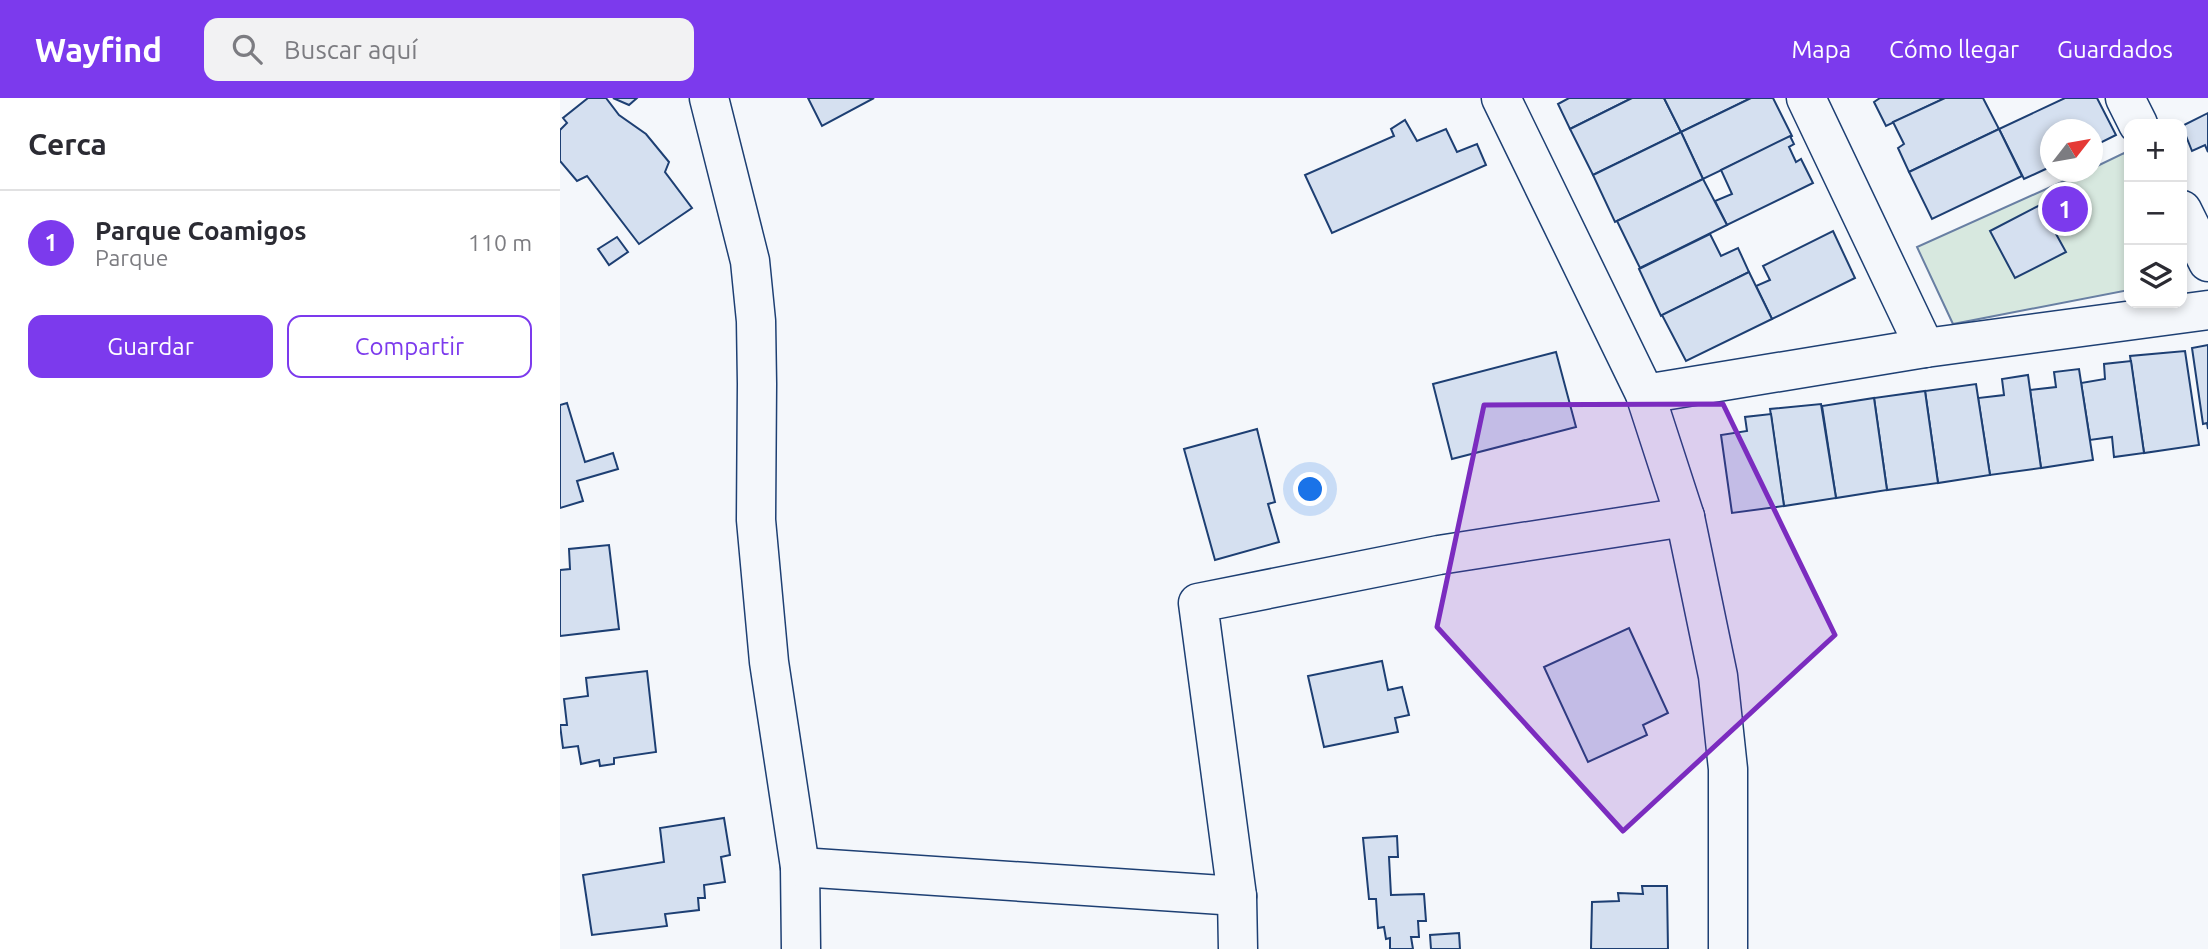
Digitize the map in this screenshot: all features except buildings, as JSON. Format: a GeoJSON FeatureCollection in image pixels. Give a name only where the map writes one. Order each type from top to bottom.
{"type":"FeatureCollection","features":[{"type":"Feature","properties":{"kind":"street"},"geometry":{"type":"LineString","coordinates":[[709,98],[750,261],[756,321],[757,533],[769,662],[800,867],[801,949]]}},
{"type":"Feature","properties":{"kind":"street"},"geometry":{"type":"LineString","coordinates":[[1501,98],[1645,394],[1685,517],[1718,676],[1728,769],[1728,949]]}},
{"type":"Feature","properties":{"kind":"street"},"geometry":{"type":"LineString","coordinates":[[1806,98],[1925,348]]}},
{"type":"Feature","properties":{"kind":"street"},"geometry":{"type":"LineString","coordinates":[[2125,98],[2136,119]]}},
{"type":"Feature","properties":{"kind":"street"},"geometry":{"type":"LineString","coordinates":[[2187,220],[2208,262]]}},
{"type":"Feature","properties":{"kind":"street"},"geometry":{"type":"LineString","coordinates":[[1645,394],[1925,348],[2208,310]]}},
{"type":"Feature","properties":{"kind":"street"},"geometry":{"type":"LineString","coordinates":[[1238,949],[1237,896],[1198,603],[1439,555],[1685,517]]}},
{"type":"Feature","properties":{"kind":"street"},"geometry":{"type":"LineString","coordinates":[[800,867],[1237,896]]}},
{"type":"Feature","properties":{"kind":"highlighted area"},"geometry":{"type":"Polygon","coordinates":[[[1723,404],[1835,635],[1623,831],[1437,627],[1484,405],[1723,404]]]}},
{"type":"Feature","properties":{"kind":"shaded area"},"geometry":{"type":"Polygon","coordinates":[[[2124,153],[2124,291],[1953,324],[1917,247],[2062,182],[2103,182],[2103,163],[2124,153]]]}},
{"type":"Feature","properties":{"kind":"place","name":"Parque Coamigos"},"geometry":{"type":"Point","coordinates":[2065,209]}}]}
